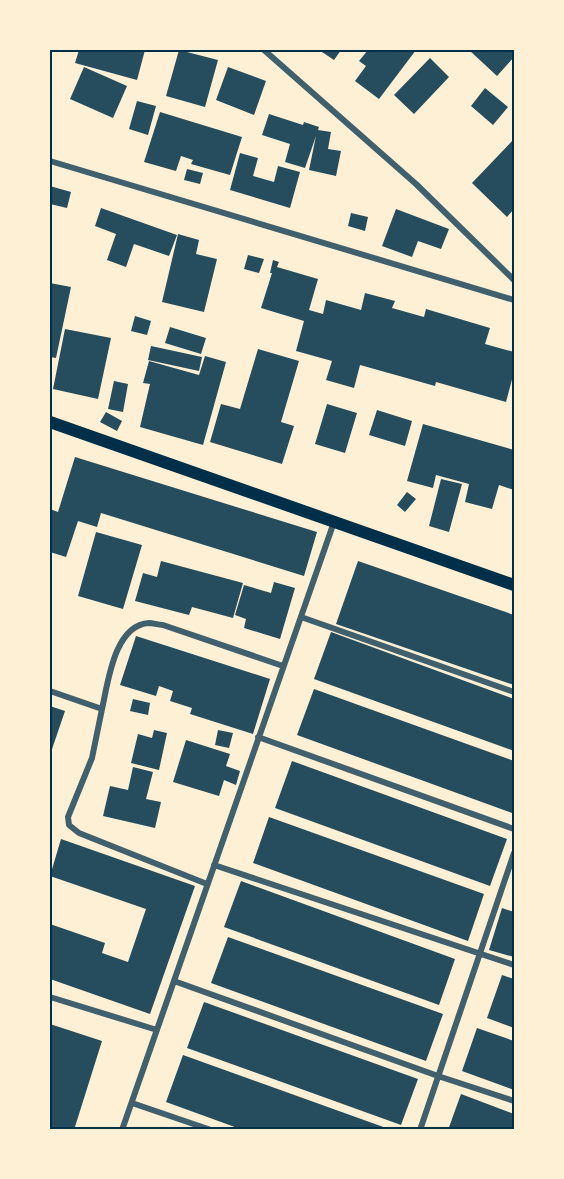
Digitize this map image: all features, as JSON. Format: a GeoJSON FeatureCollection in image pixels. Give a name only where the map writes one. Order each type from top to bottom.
{"type":"FeatureCollection","features":[{"type":"Feature","properties":{"kind":"main road"},"geometry":{"type":"LineString","coordinates":[[50,422],[514,585]]}},
{"type":"Feature","properties":{"kind":"street"},"geometry":{"type":"LineString","coordinates":[[264,50],[416,184],[514,280]]}},
{"type":"Feature","properties":{"kind":"street"},"geometry":{"type":"LineString","coordinates":[[50,161],[514,300]]}},
{"type":"Feature","properties":{"kind":"street"},"geometry":{"type":"LineString","coordinates":[[123,1130],[334,522]]}},
{"type":"Feature","properties":{"kind":"street"},"geometry":{"type":"LineString","coordinates":[[300,617],[514,692]]}},
{"type":"Feature","properties":{"kind":"street"},"geometry":{"type":"LineString","coordinates":[[207,884],[90,838],[69,825],[68,817],[92,758],[114,657],[129,631],[147,623],[163,626],[283,666]]}},
{"type":"Feature","properties":{"kind":"street"},"geometry":{"type":"LineString","coordinates":[[50,691],[102,709]]}},
{"type":"Feature","properties":{"kind":"street"},"geometry":{"type":"LineString","coordinates":[[258,737],[514,829]]}},
{"type":"Feature","properties":{"kind":"street"},"geometry":{"type":"LineString","coordinates":[[420,1130],[514,853]]}},
{"type":"Feature","properties":{"kind":"street"},"geometry":{"type":"LineString","coordinates":[[214,865],[514,965]]}},
{"type":"Feature","properties":{"kind":"street"},"geometry":{"type":"LineString","coordinates":[[174,981],[514,1101]]}},
{"type":"Feature","properties":{"kind":"street"},"geometry":{"type":"LineString","coordinates":[[50,997],[157,1030]]}},
{"type":"Feature","properties":{"kind":"street"},"geometry":{"type":"LineString","coordinates":[[132,1103],[211,1130]]}},
{"type":"Feature","properties":{"kind":"building"},"geometry":{"type":"Polygon","coordinates":[[[79,50],[145,50],[137,80],[75,63],[79,50]]]}},
{"type":"Feature","properties":{"kind":"building"},"geometry":{"type":"Polygon","coordinates":[[[179,50],[218,60],[205,107],[166,96],[179,50]]]}},
{"type":"Feature","properties":{"kind":"building"},"geometry":{"type":"Polygon","coordinates":[[[319,50],[341,50],[334,60],[319,50]]]}},
{"type":"Feature","properties":{"kind":"building"},"geometry":{"type":"Polygon","coordinates":[[[368,50],[416,50],[379,99],[355,81],[366,66],[359,61],[368,50]]]}},
{"type":"Feature","properties":{"kind":"building"},"geometry":{"type":"Polygon","coordinates":[[[469,50],[511,50],[514,57],[497,76],[469,50]]]}},
{"type":"Feature","properties":{"kind":"building"},"geometry":{"type":"Polygon","coordinates":[[[430,58],[449,77],[414,114],[394,95],[430,58]]]}},
{"type":"Feature","properties":{"kind":"building"},"geometry":{"type":"Polygon","coordinates":[[[84,67],[127,86],[113,118],[70,99],[84,67]]]}},
{"type":"Feature","properties":{"kind":"building"},"geometry":{"type":"Polygon","coordinates":[[[228,67],[266,81],[254,115],[216,100],[228,67]]]}},
{"type":"Feature","properties":{"kind":"building"},"geometry":{"type":"Polygon","coordinates":[[[485,88],[508,107],[493,125],[471,106],[485,88]]]}},
{"type":"Feature","properties":{"kind":"building"},"geometry":{"type":"Polygon","coordinates":[[[137,101],[156,106],[148,135],[129,129],[137,101]]]}},
{"type":"Feature","properties":{"kind":"building"},"geometry":{"type":"Polygon","coordinates":[[[160,112],[242,137],[230,175],[191,164],[193,160],[181,156],[176,171],[144,162],[160,112]]]}},
{"type":"Feature","properties":{"kind":"building"},"geometry":{"type":"Polygon","coordinates":[[[269,114],[303,125],[304,122],[319,127],[318,130],[331,132],[328,149],[341,151],[336,176],[309,170],[316,136],[305,168],[285,162],[290,144],[262,135],[269,114]]]}},
{"type":"Feature","properties":{"kind":"building"},"geometry":{"type":"Polygon","coordinates":[[[514,139],[514,209],[507,217],[472,183],[514,139]]]}},
{"type":"Feature","properties":{"kind":"building"},"geometry":{"type":"Polygon","coordinates":[[[240,153],[258,158],[253,176],[274,182],[278,166],[300,172],[290,208],[230,190],[240,153]]]}},
{"type":"Feature","properties":{"kind":"building"},"geometry":{"type":"Polygon","coordinates":[[[187,169],[203,173],[200,184],[184,180],[187,169]]]}},
{"type":"Feature","properties":{"kind":"building"},"geometry":{"type":"Polygon","coordinates":[[[50,186],[71,192],[67,208],[50,204],[50,186]]]}},
{"type":"Feature","properties":{"kind":"building"},"geometry":{"type":"Polygon","coordinates":[[[101,208],[177,235],[169,256],[134,244],[126,267],[107,260],[116,234],[95,226],[101,208]]]}},
{"type":"Feature","properties":{"kind":"building"},"geometry":{"type":"Polygon","coordinates":[[[396,209],[449,229],[441,249],[418,241],[412,257],[382,246],[396,209]]]}},
{"type":"Feature","properties":{"kind":"building"},"geometry":{"type":"Polygon","coordinates":[[[351,213],[368,217],[365,231],[348,226],[351,213]]]}},
{"type":"Feature","properties":{"kind":"building"},"geometry":{"type":"Polygon","coordinates":[[[178,234],[199,240],[196,254],[217,259],[204,312],[162,302],[178,234]]]}},
{"type":"Feature","properties":{"kind":"building"},"geometry":{"type":"Polygon","coordinates":[[[248,255],[264,259],[259,273],[244,269],[248,255]]]}},
{"type":"Feature","properties":{"kind":"building"},"geometry":{"type":"Polygon","coordinates":[[[273,260],[279,262],[277,267],[318,279],[309,310],[323,314],[326,300],[361,310],[365,293],[395,301],[392,308],[424,317],[426,309],[490,328],[485,344],[514,352],[514,372],[506,402],[436,382],[435,386],[360,365],[354,388],[326,380],[332,361],[296,351],[304,321],[261,308],[272,273],[270,273],[273,260]]]}},
{"type":"Feature","properties":{"kind":"building"},"geometry":{"type":"Polygon","coordinates":[[[50,283],[71,287],[56,358],[50,357],[50,283]]]}},
{"type":"Feature","properties":{"kind":"building"},"geometry":{"type":"Polygon","coordinates":[[[135,316],[151,321],[147,335],[131,331],[135,316]]]}},
{"type":"Feature","properties":{"kind":"building"},"geometry":{"type":"Polygon","coordinates":[[[170,327],[206,338],[201,354],[165,343],[170,327]]]}},
{"type":"Feature","properties":{"kind":"building"},"geometry":{"type":"Polygon","coordinates":[[[65,329],[111,338],[98,399],[53,389],[65,329]]]}},
{"type":"Feature","properties":{"kind":"building"},"geometry":{"type":"Polygon","coordinates":[[[151,346],[202,357],[199,371],[148,360],[151,346]]]}},
{"type":"Feature","properties":{"kind":"building"},"geometry":{"type":"Polygon","coordinates":[[[258,349],[299,361],[281,422],[294,426],[282,464],[210,442],[221,404],[240,409],[258,349]]]}},
{"type":"Feature","properties":{"kind":"building"},"geometry":{"type":"Polygon","coordinates":[[[205,356],[226,362],[203,445],[140,427],[150,384],[143,383],[149,361],[199,375],[205,356]]]}},
{"type":"Feature","properties":{"kind":"building"},"geometry":{"type":"Polygon","coordinates":[[[114,381],[128,384],[123,412],[108,409],[114,381]]]}},
{"type":"Feature","properties":{"kind":"building"},"geometry":{"type":"Polygon","coordinates":[[[327,404],[357,413],[345,453],[315,444],[327,404]]]}},
{"type":"Feature","properties":{"kind":"building"},"geometry":{"type":"Polygon","coordinates":[[[377,410],[412,421],[405,446],[369,435],[377,410]]]}},
{"type":"Feature","properties":{"kind":"building"},"geometry":{"type":"Polygon","coordinates":[[[106,412],[122,421],[117,431],[100,422],[106,412]]]}},
{"type":"Feature","properties":{"kind":"building"},"geometry":{"type":"Polygon","coordinates":[[[423,424],[514,450],[514,490],[499,485],[492,509],[465,502],[469,484],[436,475],[433,488],[407,481],[423,424]]]}},
{"type":"Feature","properties":{"kind":"building"},"geometry":{"type":"Polygon","coordinates":[[[75,457],[317,532],[304,576],[101,513],[97,527],[78,521],[66,557],[50,552],[50,509],[58,512],[75,457]]]}},
{"type":"Feature","properties":{"kind":"building"},"geometry":{"type":"Polygon","coordinates":[[[441,479],[462,484],[449,532],[429,526],[441,479]]]}},
{"type":"Feature","properties":{"kind":"building"},"geometry":{"type":"Polygon","coordinates":[[[407,492],[416,499],[405,512],[397,505],[407,492]]]}},
{"type":"Feature","properties":{"kind":"building"},"geometry":{"type":"Polygon","coordinates":[[[96,532],[142,545],[123,609],[78,596],[96,532]]]}},
{"type":"Feature","properties":{"kind":"building"},"geometry":{"type":"Polygon","coordinates":[[[161,561],[243,583],[233,618],[192,607],[189,615],[135,601],[143,573],[157,577],[161,561]]]}},
{"type":"Feature","properties":{"kind":"building"},"geometry":{"type":"Polygon","coordinates":[[[358,561],[514,615],[514,685],[336,624],[358,561]]]}},
{"type":"Feature","properties":{"kind":"building"},"geometry":{"type":"Polygon","coordinates":[[[274,582],[295,588],[280,639],[244,628],[246,619],[235,615],[244,585],[271,593],[274,582]]]}},
{"type":"Feature","properties":{"kind":"building"},"geometry":{"type":"Polygon","coordinates":[[[331,632],[514,699],[514,751],[314,679],[331,632]]]}},
{"type":"Feature","properties":{"kind":"building"},"geometry":{"type":"Polygon","coordinates":[[[136,636],[270,679],[253,734],[190,714],[192,708],[170,701],[173,691],[159,686],[156,696],[120,685],[136,636]]]}},
{"type":"Feature","properties":{"kind":"building"},"geometry":{"type":"Polygon","coordinates":[[[314,689],[514,761],[512,813],[297,735],[314,689]]]}},
{"type":"Feature","properties":{"kind":"building"},"geometry":{"type":"Polygon","coordinates":[[[133,699],[150,703],[148,715],[130,711],[133,699]]]}},
{"type":"Feature","properties":{"kind":"building"},"geometry":{"type":"Polygon","coordinates":[[[50,706],[65,711],[50,755],[50,706]]]}},
{"type":"Feature","properties":{"kind":"building"},"geometry":{"type":"Polygon","coordinates":[[[154,730],[167,733],[159,770],[131,763],[138,734],[152,738],[154,730]]]}},
{"type":"Feature","properties":{"kind":"building"},"geometry":{"type":"Polygon","coordinates":[[[218,730],[233,733],[229,748],[215,745],[218,730]]]}},
{"type":"Feature","properties":{"kind":"building"},"geometry":{"type":"Polygon","coordinates":[[[186,740],[230,754],[226,766],[240,771],[236,785],[224,780],[219,796],[173,782],[186,740]]]}},
{"type":"Feature","properties":{"kind":"building"},"geometry":{"type":"Polygon","coordinates":[[[292,761],[507,839],[490,886],[275,808],[292,761]]]}},
{"type":"Feature","properties":{"kind":"building"},"geometry":{"type":"Polygon","coordinates":[[[133,767],[153,772],[146,799],[161,802],[155,828],[103,816],[110,786],[128,790],[133,767]]]}},
{"type":"Feature","properties":{"kind":"building"},"geometry":{"type":"Polygon","coordinates":[[[269,817],[484,894],[468,941],[253,863],[269,817]]]}},
{"type":"Feature","properties":{"kind":"building"},"geometry":{"type":"Polygon","coordinates":[[[61,839],[195,886],[150,1014],[50,979],[50,924],[105,943],[102,953],[128,962],[146,909],[50,876],[61,839]]]}},
{"type":"Feature","properties":{"kind":"building"},"geometry":{"type":"Polygon","coordinates":[[[241,881],[455,959],[439,1005],[224,927],[241,881]]]}},
{"type":"Feature","properties":{"kind":"building"},"geometry":{"type":"Polygon","coordinates":[[[502,908],[514,912],[514,957],[489,950],[502,908]]]}},
{"type":"Feature","properties":{"kind":"building"},"geometry":{"type":"Polygon","coordinates":[[[228,937],[443,1014],[426,1061],[211,983],[228,937]]]}},
{"type":"Feature","properties":{"kind":"building"},"geometry":{"type":"Polygon","coordinates":[[[502,975],[514,979],[514,1028],[487,1018],[502,975]]]}},
{"type":"Feature","properties":{"kind":"building"},"geometry":{"type":"Polygon","coordinates":[[[204,1002],[418,1079],[401,1125],[187,1048],[204,1002]]]}},
{"type":"Feature","properties":{"kind":"building"},"geometry":{"type":"Polygon","coordinates":[[[50,1024],[102,1041],[74,1130],[50,1130],[50,1024]]]}},
{"type":"Feature","properties":{"kind":"building"},"geometry":{"type":"Polygon","coordinates":[[[477,1028],[514,1041],[514,1090],[462,1071],[477,1028]]]}},
{"type":"Feature","properties":{"kind":"building"},"geometry":{"type":"Polygon","coordinates":[[[183,1055],[389,1130],[243,1130],[166,1102],[183,1055]]]}},
{"type":"Feature","properties":{"kind":"building"},"geometry":{"type":"Polygon","coordinates":[[[461,1094],[514,1114],[514,1130],[448,1130],[461,1094]]]}}]}
